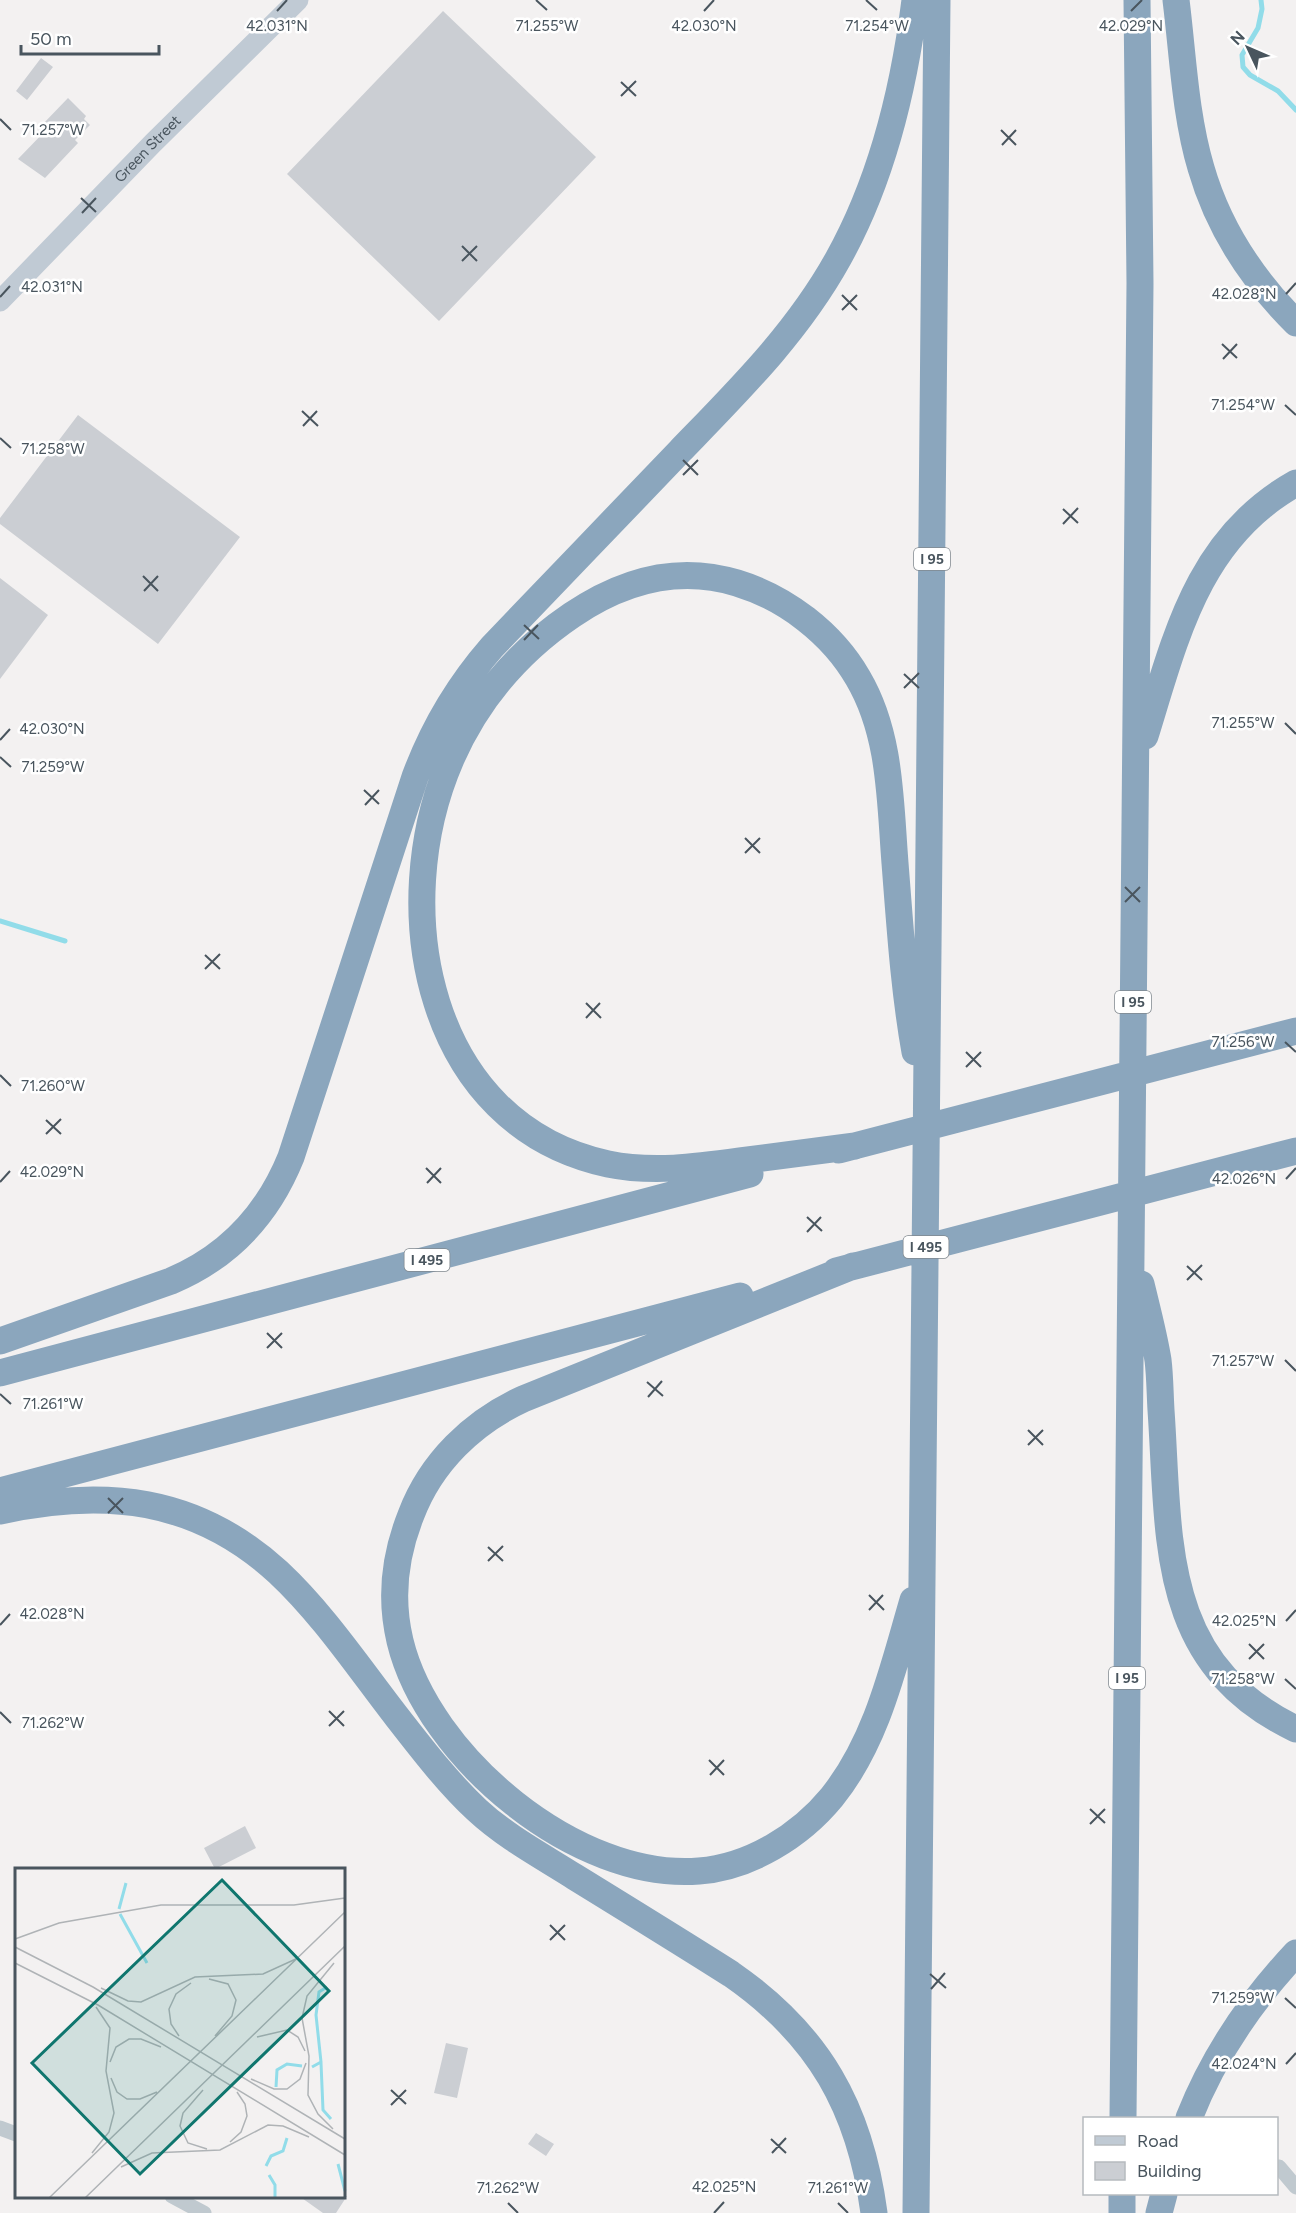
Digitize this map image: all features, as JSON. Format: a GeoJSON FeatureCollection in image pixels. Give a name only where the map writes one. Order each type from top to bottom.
{"type":"FeatureCollection","features":[{"type":"Feature","properties":{"kind":"highway"},"geometry":{"type":"LineString","coordinates":[[0,1341],[171,1281],[197,1269],[237,1239],[266,1205],[280,1183],[291,1157],[411,788],[434,731],[460,687],[492,647],[760,367],[811,304],[847,243],[874,177],[895,109],[915,0]]}},
{"type":"Feature","properties":{"kind":"highway","name":"I 95"},"geometry":{"type":"LineString","coordinates":[[916,2213],[937,0]]}},
{"type":"Feature","properties":{"kind":"highway","name":"I 95"},"geometry":{"type":"LineString","coordinates":[[1123,2117],[1140,227],[1137,0]]}},
{"type":"Feature","properties":{"kind":"highway"},"geometry":{"type":"LineString","coordinates":[[1176,0],[1190,112],[1197,152],[1206,183],[1222,221],[1241,255],[1263,287],[1296,323]]}},
{"type":"Feature","properties":{"kind":"highway"},"geometry":{"type":"LineString","coordinates":[[1136,766],[1175,639],[1192,597],[1230,536],[1249,515],[1272,497],[1296,483]]}},
{"type":"Feature","properties":{"kind":"highway"},"geometry":{"type":"LineString","coordinates":[[855,1146],[679,1168],[642,1168],[597,1161],[572,1153],[539,1137],[520,1126],[501,1110],[472,1077],[447,1030],[429,969],[424,943],[421,897],[427,837],[445,775],[474,716],[512,666],[561,622],[613,591],[644,580],[685,575],[718,579],[749,588],[778,601],[814,627],[838,650],[858,677],[877,719],[885,754],[906,998],[927,1119]]}},
{"type":"Feature","properties":{"kind":"highway"},"geometry":{"type":"LineString","coordinates":[[1203,1056],[1296,1018]]}},
{"type":"Feature","properties":{"kind":"highway","name":"I 495"},"geometry":{"type":"LineString","coordinates":[[0,1373],[1296,1031]]}},
{"type":"Feature","properties":{"kind":"highway","name":"I 495"},"geometry":{"type":"LineString","coordinates":[[0,1491],[1296,1151]]}},
{"type":"Feature","properties":{"kind":"highway"},"geometry":{"type":"LineString","coordinates":[[1202,1176],[1296,1156]]}},
{"type":"Feature","properties":{"kind":"highway"},"geometry":{"type":"LineString","coordinates":[[1131,1238],[1158,1361],[1171,1551],[1182,1605],[1200,1642],[1224,1676],[1263,1710],[1296,1729]]}},
{"type":"Feature","properties":{"kind":"highway"},"geometry":{"type":"LineString","coordinates":[[853,1266],[524,1399],[480,1424],[442,1461],[419,1495],[409,1519],[401,1543],[396,1578],[395,1602],[399,1639],[414,1682],[440,1725],[473,1767],[515,1805],[566,1837],[619,1859],[666,1870],[709,1870],[742,1861],[777,1844],[810,1820],[839,1787],[855,1764],[876,1718],[922,1570]]}},
{"type":"Feature","properties":{"kind":"highway"},"geometry":{"type":"LineString","coordinates":[[0,1511],[75,1499],[107,1499],[140,1503],[171,1510],[202,1522],[236,1540],[268,1563],[311,1606],[442,1773],[480,1812],[528,1848],[731,1974],[762,1996],[787,2020],[819,2059],[846,2107],[866,2165],[874,2213]]}},
{"type":"Feature","properties":{"kind":"highway"},"geometry":{"type":"LineString","coordinates":[[1189,2117],[1206,2080],[1233,2033],[1265,1988],[1296,1953]]}},
{"type":"Feature","properties":{"kind":"highway"},"geometry":{"type":"LineString","coordinates":[[1122,2195],[1122,2213]]}},
{"type":"Feature","properties":{"kind":"highway"},"geometry":{"type":"LineString","coordinates":[[1159,2213],[1164,2195]]}},
{"type":"Feature","properties":{"kind":"main road","name":"Green Street"},"geometry":{"type":"LineString","coordinates":[[0,301],[153,143],[298,0]]}},
{"type":"Feature","properties":{"kind":"street"},"geometry":{"type":"LineString","coordinates":[[0,2128],[15,2134]]}},
{"type":"Feature","properties":{"kind":"street"},"geometry":{"type":"LineString","coordinates":[[1280,2167],[1296,2187]]}},
{"type":"Feature","properties":{"kind":"street"},"geometry":{"type":"LineString","coordinates":[[190,2200],[204,2213]]}},
{"type":"Feature","properties":{"kind":"building"},"geometry":{"type":"Polygon","coordinates":[[[443,11],[596,157],[439,321],[287,174],[443,11]]]}},
{"type":"Feature","properties":{"kind":"building"},"geometry":{"type":"Polygon","coordinates":[[[41,58],[53,67],[27,100],[16,91],[41,58]]]}},
{"type":"Feature","properties":{"kind":"building"},"geometry":{"type":"Polygon","coordinates":[[[68,98],[86,116],[84,119],[90,125],[75,140],[78,143],[45,178],[18,159],[47,129],[42,125],[68,98]]]}},
{"type":"Feature","properties":{"kind":"building"},"geometry":{"type":"Polygon","coordinates":[[[78,415],[240,537],[158,644],[0,524],[0,518],[78,415]]]}},
{"type":"Feature","properties":{"kind":"building"},"geometry":{"type":"Polygon","coordinates":[[[0,578],[48,615],[0,679],[0,578]]]}},
{"type":"Feature","properties":{"kind":"building"},"geometry":{"type":"Polygon","coordinates":[[[245,1826],[256,1848],[214,1868],[204,1848],[245,1826]]]}},
{"type":"Feature","properties":{"kind":"building"},"geometry":{"type":"Polygon","coordinates":[[[446,2043],[468,2048],[457,2098],[434,2093],[446,2043]]]}},
{"type":"Feature","properties":{"kind":"building"},"geometry":{"type":"Polygon","coordinates":[[[536,2133],[554,2144],[546,2156],[528,2144],[536,2133]]]}},
{"type":"Feature","properties":{"kind":"building"},"geometry":{"type":"Polygon","coordinates":[[[347,2196],[336,2213],[323,2213],[302,2198],[345,2198],[347,2196]]]}},
{"type":"Feature","properties":{"kind":"waterway"},"geometry":{"type":"LineString","coordinates":[[1261,0],[1262,9],[1258,28],[1242,55],[1243,67],[1250,75],[1278,91],[1296,110]]}},
{"type":"Feature","properties":{"kind":"waterway"},"geometry":{"type":"LineString","coordinates":[[0,921],[65,941]]}}]}
